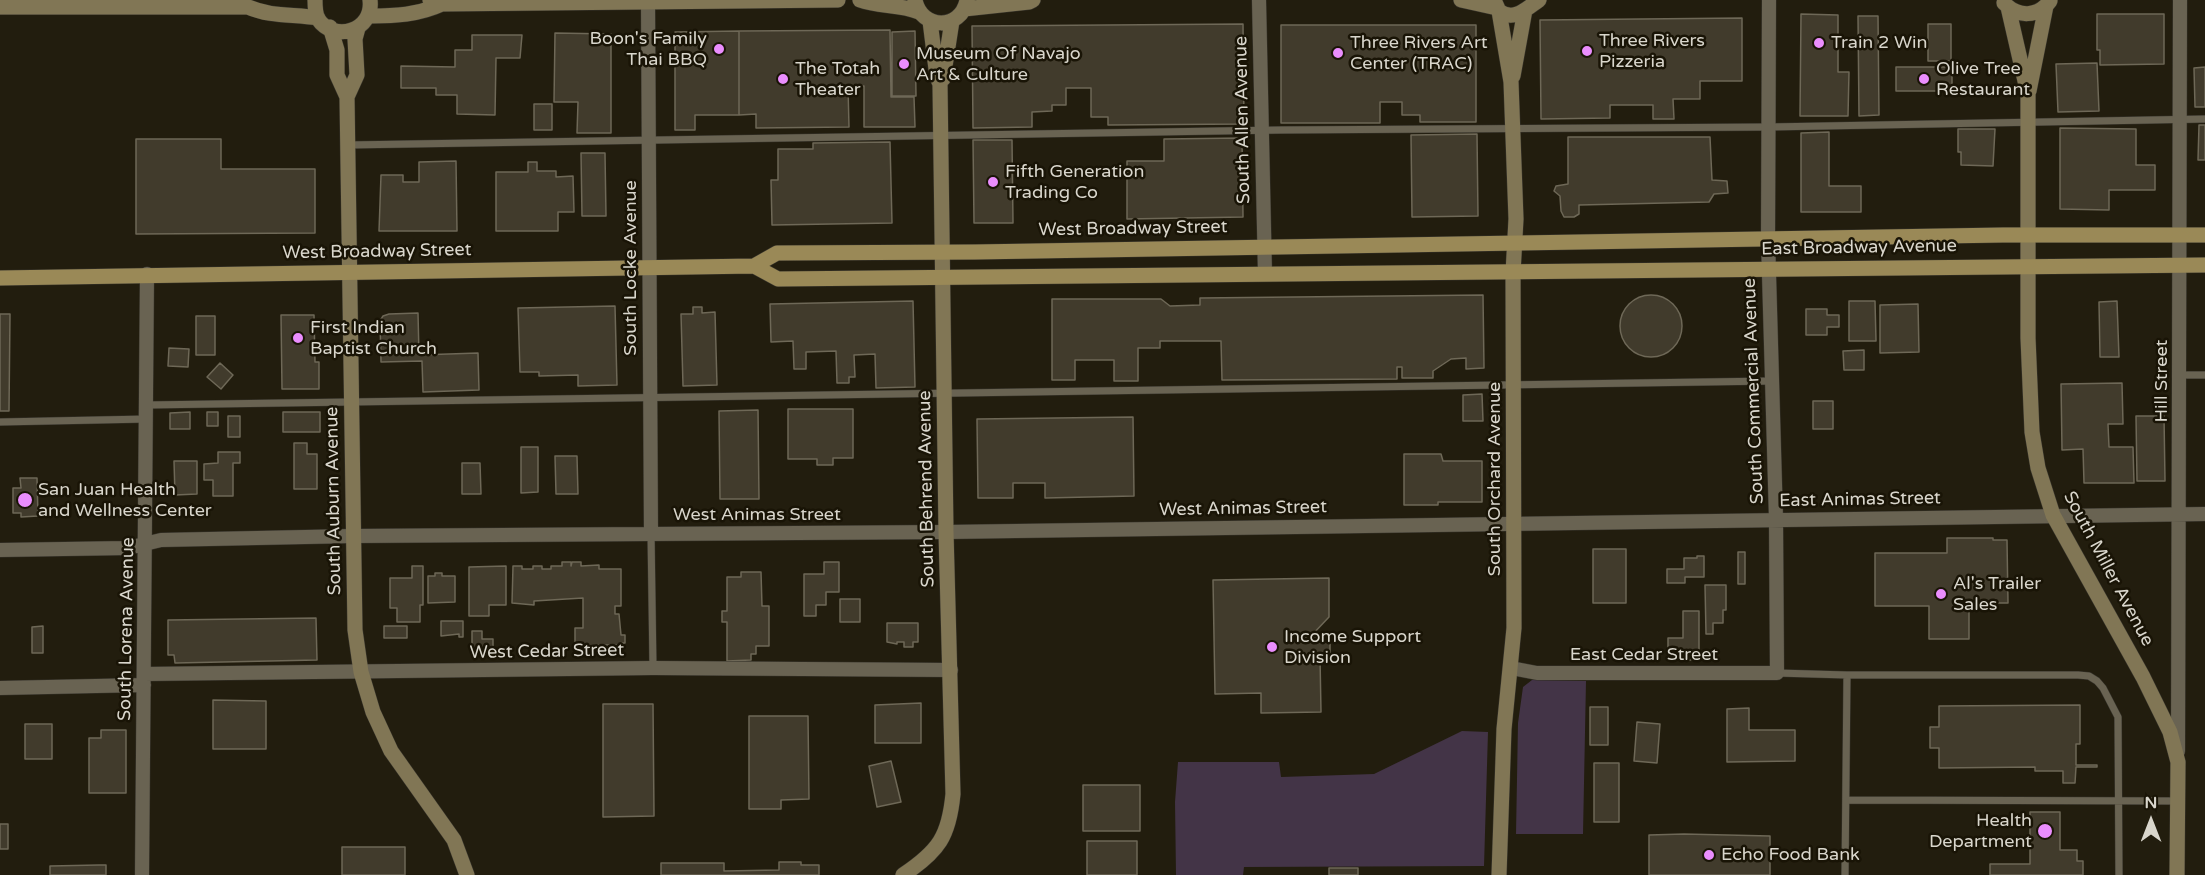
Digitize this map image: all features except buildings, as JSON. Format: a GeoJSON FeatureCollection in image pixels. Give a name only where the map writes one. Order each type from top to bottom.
{"type":"FeatureCollection","features":[{"type":"Feature","properties":{"kind":"main road"},"geometry":{"type":"LineString","coordinates":[[248,7],[264,0]]}},
{"type":"Feature","properties":{"kind":"main road","name":"South Auburn Avenue"},"geometry":{"type":"LineString","coordinates":[[315,0],[337,50],[337,75],[347,97],[355,630],[361,672],[373,712],[391,751],[454,840],[467,875]]}},
{"type":"Feature","properties":{"kind":"main road"},"geometry":{"type":"LineString","coordinates":[[0,7],[48,4],[164,4],[248,7],[260,12],[324,23],[339,31],[350,31],[358,28],[370,16],[370,0]]}},
{"type":"Feature","properties":{"kind":"main road"},"geometry":{"type":"LineString","coordinates":[[370,16],[401,16],[429,10],[436,2],[838,0]]}},
{"type":"Feature","properties":{"kind":"main road"},"geometry":{"type":"LineString","coordinates":[[860,0],[871,4],[903,6],[921,11],[937,23],[952,21],[965,5],[1033,0]]}},
{"type":"Feature","properties":{"kind":"main road"},"geometry":{"type":"LineString","coordinates":[[1461,0],[1497,6],[1511,16],[1539,0]]}},
{"type":"Feature","properties":{"kind":"main road"},"geometry":{"type":"LineString","coordinates":[[2002,3],[2014,11],[2027,14],[2040,10],[2048,3]]}},
{"type":"Feature","properties":{"kind":"main road","name":"South Miller Avenue"},"geometry":{"type":"LineString","coordinates":[[2002,3],[2028,94]]}},
{"type":"Feature","properties":{"kind":"main road","name":"South Miller Avenue"},"geometry":{"type":"LineString","coordinates":[[2048,3],[2028,94],[2027,265],[2032,432],[2038,468],[2053,515],[2160,709],[2169,732],[2178,762],[2177,875]]}},
{"type":"Feature","properties":{"kind":"main road","name":"South Orchard Avenue"},"geometry":{"type":"LineString","coordinates":[[1497,6],[1511,82],[1516,243],[1514,273],[1514,628],[1504,729],[1499,875]]}},
{"type":"Feature","properties":{"kind":"main road","name":"South Orchard Avenue"},"geometry":{"type":"LineString","coordinates":[[1511,82],[1525,10]]}},
{"type":"Feature","properties":{"kind":"main road","name":"South Behrend Avenue"},"geometry":{"type":"LineString","coordinates":[[903,875],[941,843],[951,818],[953,794],[946,532],[940,84],[921,11]]}},
{"type":"Feature","properties":{"kind":"main road","name":"South Behrend Avenue"},"geometry":{"type":"LineString","coordinates":[[940,84],[945,76],[952,21]]}},
{"type":"Feature","properties":{"kind":"main road","name":"South Auburn Avenue"},"geometry":{"type":"LineString","coordinates":[[347,97],[357,75],[358,28]]}},
{"type":"Feature","properties":{"kind":"main road","name":"East Broadway Avenue"},"geometry":{"type":"LineString","coordinates":[[1516,243],[2027,235],[2205,235]]}},
{"type":"Feature","properties":{"kind":"main road","name":"West Broadway Street"},"geometry":{"type":"LineString","coordinates":[[0,278],[754,266],[777,253],[1516,243]]}},
{"type":"Feature","properties":{"kind":"main road","name":"East Broadway Avenue"},"geometry":{"type":"LineString","coordinates":[[1514,273],[2027,265],[2205,265]]}},
{"type":"Feature","properties":{"kind":"main road","name":"West Broadway Street"},"geometry":{"type":"LineString","coordinates":[[754,266],[778,279],[1514,273]]}},
{"type":"Feature","properties":{"kind":"street","name":"South Allen Avenue"},"geometry":{"type":"LineString","coordinates":[[1259,0],[1265,274]]}},
{"type":"Feature","properties":{"kind":"street","name":"South Commercial Avenue"},"geometry":{"type":"LineString","coordinates":[[1769,0],[1768,269],[1776,519],[1778,673]]}},
{"type":"Feature","properties":{"kind":"street","name":"Hill Street"},"geometry":{"type":"LineString","coordinates":[[2178,762],[2180,0]]}},
{"type":"Feature","properties":{"kind":"street","name":"South Locke Avenue"},"geometry":{"type":"LineString","coordinates":[[648,1],[651,533]]}},
{"type":"Feature","properties":{"kind":"street","name":"South Lorena Avenue"},"geometry":{"type":"LineString","coordinates":[[142,875],[147,274]]}},
{"type":"Feature","properties":{"kind":"street","name":"East Animas Street"},"geometry":{"type":"LineString","coordinates":[[1515,523],[2205,514]]}},
{"type":"Feature","properties":{"kind":"street","name":"West Animas Street"},"geometry":{"type":"LineString","coordinates":[[0,550],[128,548],[161,540],[353,536],[946,532],[1515,523]]}},
{"type":"Feature","properties":{"kind":"street","name":"West Cedar Street"},"geometry":{"type":"LineString","coordinates":[[0,688],[361,672],[653,668],[951,670]]}},
{"type":"Feature","properties":{"kind":"street","name":"East Cedar Street"},"geometry":{"type":"LineString","coordinates":[[1511,668],[1537,673],[1778,673]]}},
{"type":"Feature","properties":{"kind":"lane"},"geometry":{"type":"LineString","coordinates":[[348,145],[1262,131],[1769,128],[2205,119]]}},
{"type":"Feature","properties":{"kind":"lane"},"geometry":{"type":"LineString","coordinates":[[2180,375],[2205,375]]}},
{"type":"Feature","properties":{"kind":"lane"},"geometry":{"type":"LineString","coordinates":[[0,422],[147,412],[352,403],[649,397],[944,396],[1772,381]]}},
{"type":"Feature","properties":{"kind":"lane"},"geometry":{"type":"LineString","coordinates":[[651,533],[653,668]]}},
{"type":"Feature","properties":{"kind":"lane"},"geometry":{"type":"LineString","coordinates":[[1778,673],[2089,676],[2103,688],[2118,717],[2119,875]]}},
{"type":"Feature","properties":{"kind":"lane"},"geometry":{"type":"LineString","coordinates":[[1845,875],[1847,675]]}},
{"type":"Feature","properties":{"kind":"lane"},"geometry":{"type":"LineString","coordinates":[[1846,800],[2178,801]]}},
{"type":"Feature","properties":{"kind":"shaded area"},"geometry":{"type":"Polygon","coordinates":[[[1532,680],[1586,681],[1583,834],[1516,834],[1518,723],[1523,687],[1532,680]]]}},
{"type":"Feature","properties":{"kind":"shaded area"},"geometry":{"type":"Polygon","coordinates":[[[1462,731],[1488,732],[1484,866],[1244,867],[1243,875],[1176,875],[1175,802],[1178,762],[1279,762],[1281,777],[1374,774],[1462,731]]]}},
{"type":"Feature","properties":{"kind":"place","name":"Train 2 Win"},"geometry":{"type":"Point","coordinates":[1819,43]}},
{"type":"Feature","properties":{"kind":"place","name":"Boon's Family Thai BBQ"},"geometry":{"type":"Point","coordinates":[719,49]}},
{"type":"Feature","properties":{"kind":"place","name":"Three Rivers Pizzeria"},"geometry":{"type":"Point","coordinates":[1587,51]}},
{"type":"Feature","properties":{"kind":"place","name":"Three Rivers Art Center (TRAC)"},"geometry":{"type":"Point","coordinates":[1338,53]}},
{"type":"Feature","properties":{"kind":"place","name":"Museum Of Navajo Art & Culture"},"geometry":{"type":"Point","coordinates":[904,64]}},
{"type":"Feature","properties":{"kind":"place","name":"The Totah Theater"},"geometry":{"type":"Point","coordinates":[783,79]}},
{"type":"Feature","properties":{"kind":"place","name":"Olive Tree Restaurant"},"geometry":{"type":"Point","coordinates":[1924,79]}},
{"type":"Feature","properties":{"kind":"place","name":"Fifth Generation Trading Co"},"geometry":{"type":"Point","coordinates":[993,182]}},
{"type":"Feature","properties":{"kind":"place","name":"First Indian Baptist Church"},"geometry":{"type":"Point","coordinates":[298,338]}},
{"type":"Feature","properties":{"kind":"place","name":"San Juan Health and Wellness Center"},"geometry":{"type":"Point","coordinates":[25,500]}},
{"type":"Feature","properties":{"kind":"place","name":"Al's Trailer Sales"},"geometry":{"type":"Point","coordinates":[1941,594]}},
{"type":"Feature","properties":{"kind":"place","name":"Income Support Division"},"geometry":{"type":"Point","coordinates":[1272,647]}},
{"type":"Feature","properties":{"kind":"place","name":"Health Department"},"geometry":{"type":"Point","coordinates":[2045,831]}},
{"type":"Feature","properties":{"kind":"place","name":"Echo Food Bank"},"geometry":{"type":"Point","coordinates":[1709,855]}}]}
